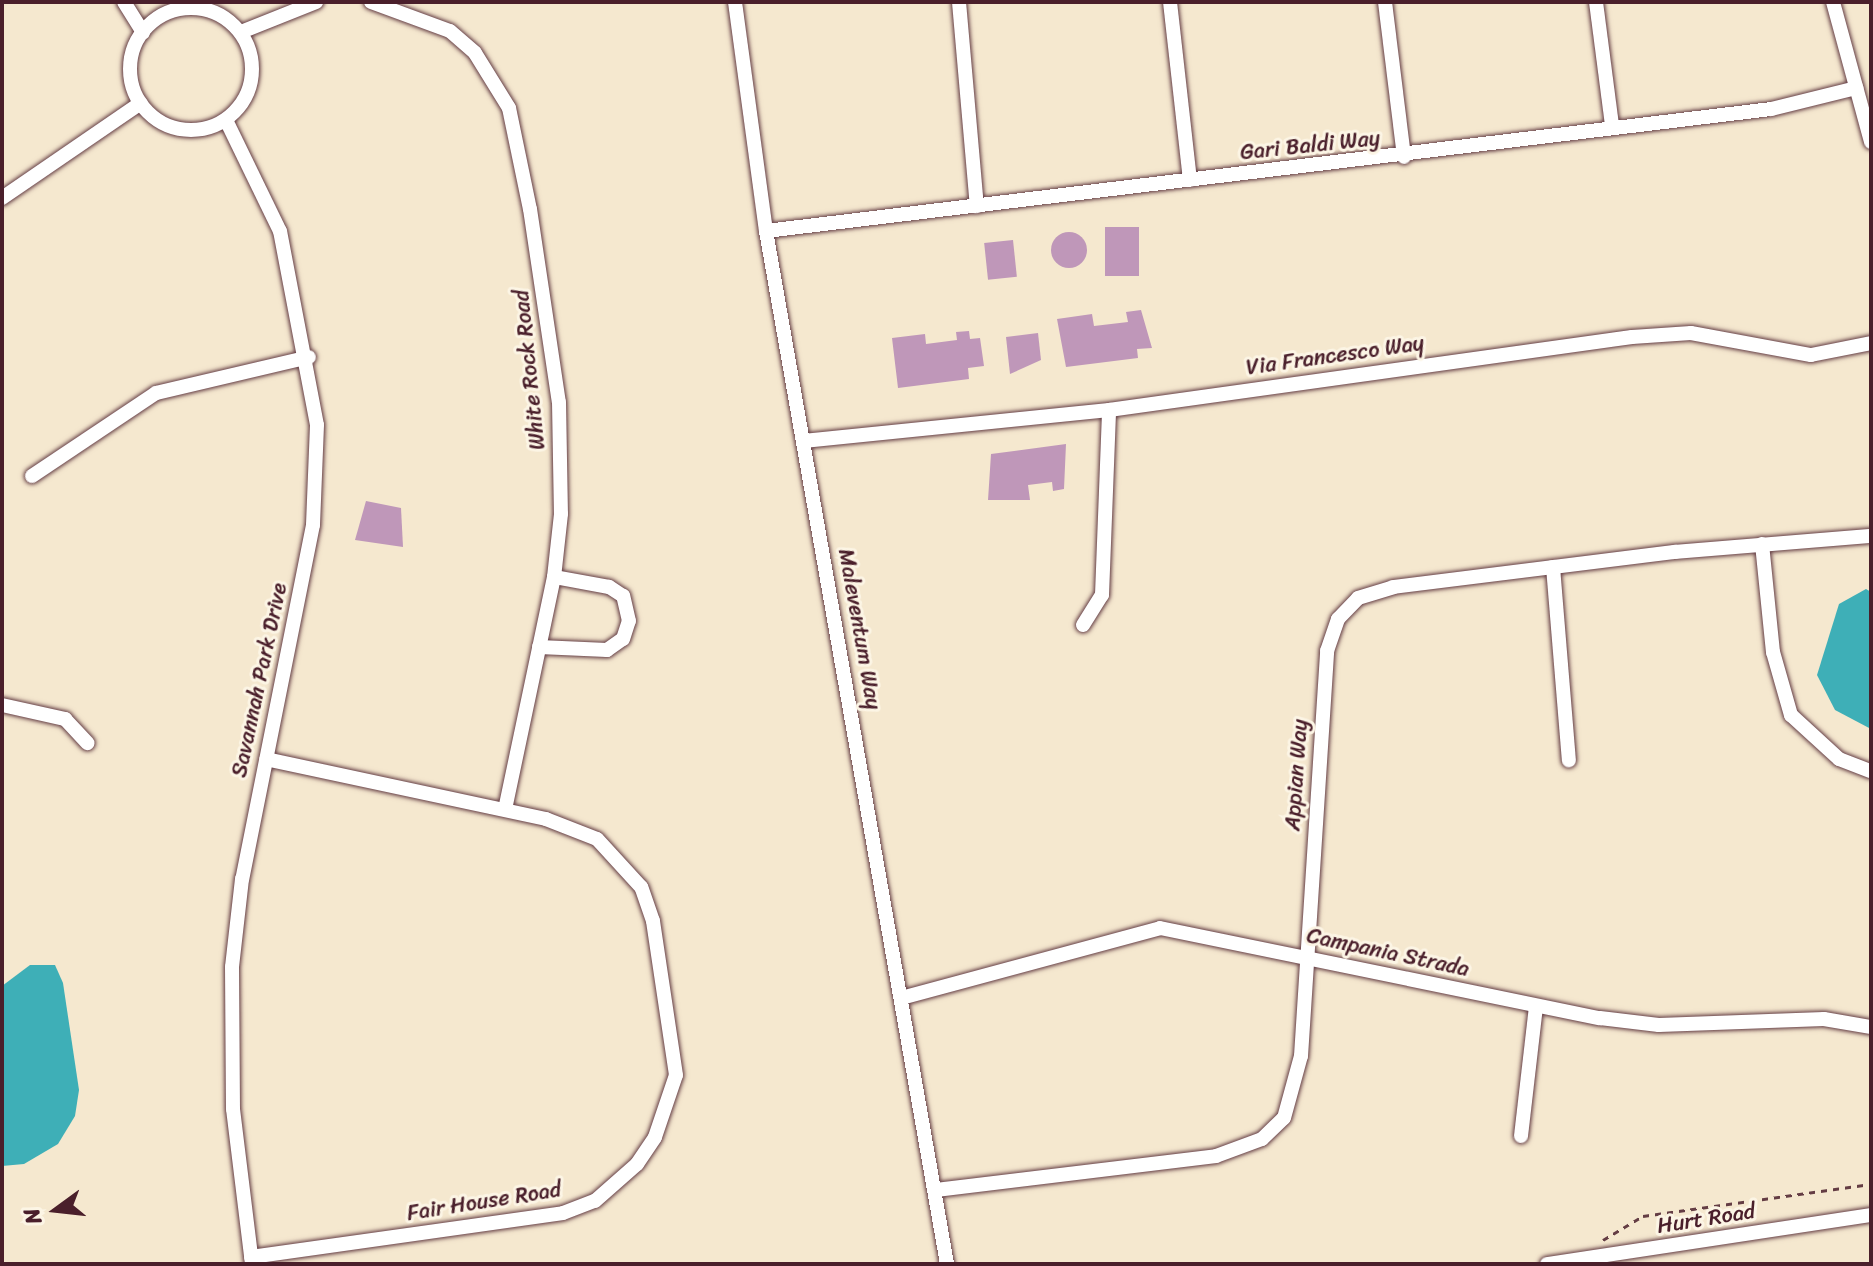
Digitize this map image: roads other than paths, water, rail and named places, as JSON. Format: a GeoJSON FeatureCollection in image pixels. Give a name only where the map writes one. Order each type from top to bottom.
{"type":"FeatureCollection","features":[{"type":"Feature","properties":{"kind":"street"},"geometry":{"type":"LineString","coordinates":[[124,2],[143,32]]}},
{"type":"Feature","properties":{"kind":"street"},"geometry":{"type":"LineString","coordinates":[[241,32],[316,2]]}},
{"type":"Feature","properties":{"kind":"street","name":"White Rock Road"},"geometry":{"type":"LineString","coordinates":[[371,2],[438,25],[475,53],[496,80],[518,135],[559,402],[554,577],[505,809]]}},
{"type":"Feature","properties":{"kind":"street","name":"Maleventum Way"},"geometry":{"type":"LineString","coordinates":[[735,2],[766,231],[905,997],[947,1264]]}},
{"type":"Feature","properties":{"kind":"street"},"geometry":{"type":"LineString","coordinates":[[959,2],[977,206]]}},
{"type":"Feature","properties":{"kind":"street"},"geometry":{"type":"LineString","coordinates":[[1170,2],[1190,180]]}},
{"type":"Feature","properties":{"kind":"street"},"geometry":{"type":"LineString","coordinates":[[1385,2],[1404,157]]}},
{"type":"Feature","properties":{"kind":"street"},"geometry":{"type":"LineString","coordinates":[[1596,2],[1612,126]]}},
{"type":"Feature","properties":{"kind":"street"},"geometry":{"type":"LineString","coordinates":[[1833,2],[1871,142]]}},
{"type":"Feature","properties":{"kind":"street"},"geometry":{"type":"LineString","coordinates":[[183,5],[225,17],[241,32],[253,67],[250,88],[226,120],[181,130],[141,103],[130,61],[143,32],[159,16],[183,5]]}},
{"type":"Feature","properties":{"kind":"street","name":"Gari Baldi Way"},"geometry":{"type":"LineString","coordinates":[[766,231],[1404,157],[1612,126],[1771,109],[1856,88]]}},
{"type":"Feature","properties":{"kind":"street"},"geometry":{"type":"LineString","coordinates":[[2,198],[141,103]]}},
{"type":"Feature","properties":{"kind":"street","name":"Savannah Park Drive"},"geometry":{"type":"LineString","coordinates":[[226,120],[280,231],[309,357],[317,425],[313,525],[242,879],[229,1022],[252,1260]]}},
{"type":"Feature","properties":{"kind":"street","name":"Via Francesco Way"},"geometry":{"type":"LineString","coordinates":[[803,441],[1109,410],[1618,338],[1691,333],[1811,355],[1871,343]]}},
{"type":"Feature","properties":{"kind":"street"},"geometry":{"type":"LineString","coordinates":[[32,476],[156,393],[309,357]]}},
{"type":"Feature","properties":{"kind":"street"},"geometry":{"type":"LineString","coordinates":[[1083,625],[1102,595],[1109,410]]}},
{"type":"Feature","properties":{"kind":"street","name":"Appian Way"},"geometry":{"type":"LineString","coordinates":[[936,1190],[1216,1156],[1262,1139],[1284,1118],[1296,1084],[1327,651],[1338,619],[1358,598],[1393,587],[1553,567],[1762,544],[1871,536]]}},
{"type":"Feature","properties":{"kind":"street"},"geometry":{"type":"LineString","coordinates":[[1762,544],[1773,652],[1791,715],[1839,759],[1871,771]]}},
{"type":"Feature","properties":{"kind":"street"},"geometry":{"type":"LineString","coordinates":[[1553,567],[1569,760]]}},
{"type":"Feature","properties":{"kind":"street"},"geometry":{"type":"LineString","coordinates":[[539,647],[607,650],[623,639],[629,621],[623,596],[609,587],[554,577]]}},
{"type":"Feature","properties":{"kind":"street"},"geometry":{"type":"LineString","coordinates":[[2,705],[65,719],[87,743]]}},
{"type":"Feature","properties":{"kind":"street","name":"Fair House Road"},"geometry":{"type":"LineString","coordinates":[[252,1260],[563,1213],[620,1181],[655,1137],[676,1075],[665,985],[641,887],[597,839],[505,809],[266,759]]}},
{"type":"Feature","properties":{"kind":"street","name":"Campania Strada"},"geometry":{"type":"LineString","coordinates":[[905,997],[1145,929],[1304,956],[1536,1007],[1659,1025],[1824,1019],[1871,1027]]}},
{"type":"Feature","properties":{"kind":"street"},"geometry":{"type":"LineString","coordinates":[[1521,1136],[1536,1007]]}},
{"type":"Feature","properties":{"kind":"street","name":"Hurt Road"},"geometry":{"type":"LineString","coordinates":[[1547,1264],[1608,1260],[1871,1215]]}},
{"type":"Feature","properties":{"kind":"water"},"geometry":{"type":"Polygon","coordinates":[[[1866,589],[1871,592],[1871,729],[1835,710],[1817,675],[1839,604],[1866,589]]]}},
{"type":"Feature","properties":{"kind":"water"},"geometry":{"type":"Polygon","coordinates":[[[30,965],[55,965],[63,983],[79,1090],[75,1116],[58,1144],[24,1164],[2,1166],[2,986],[30,965]]]}}]}
